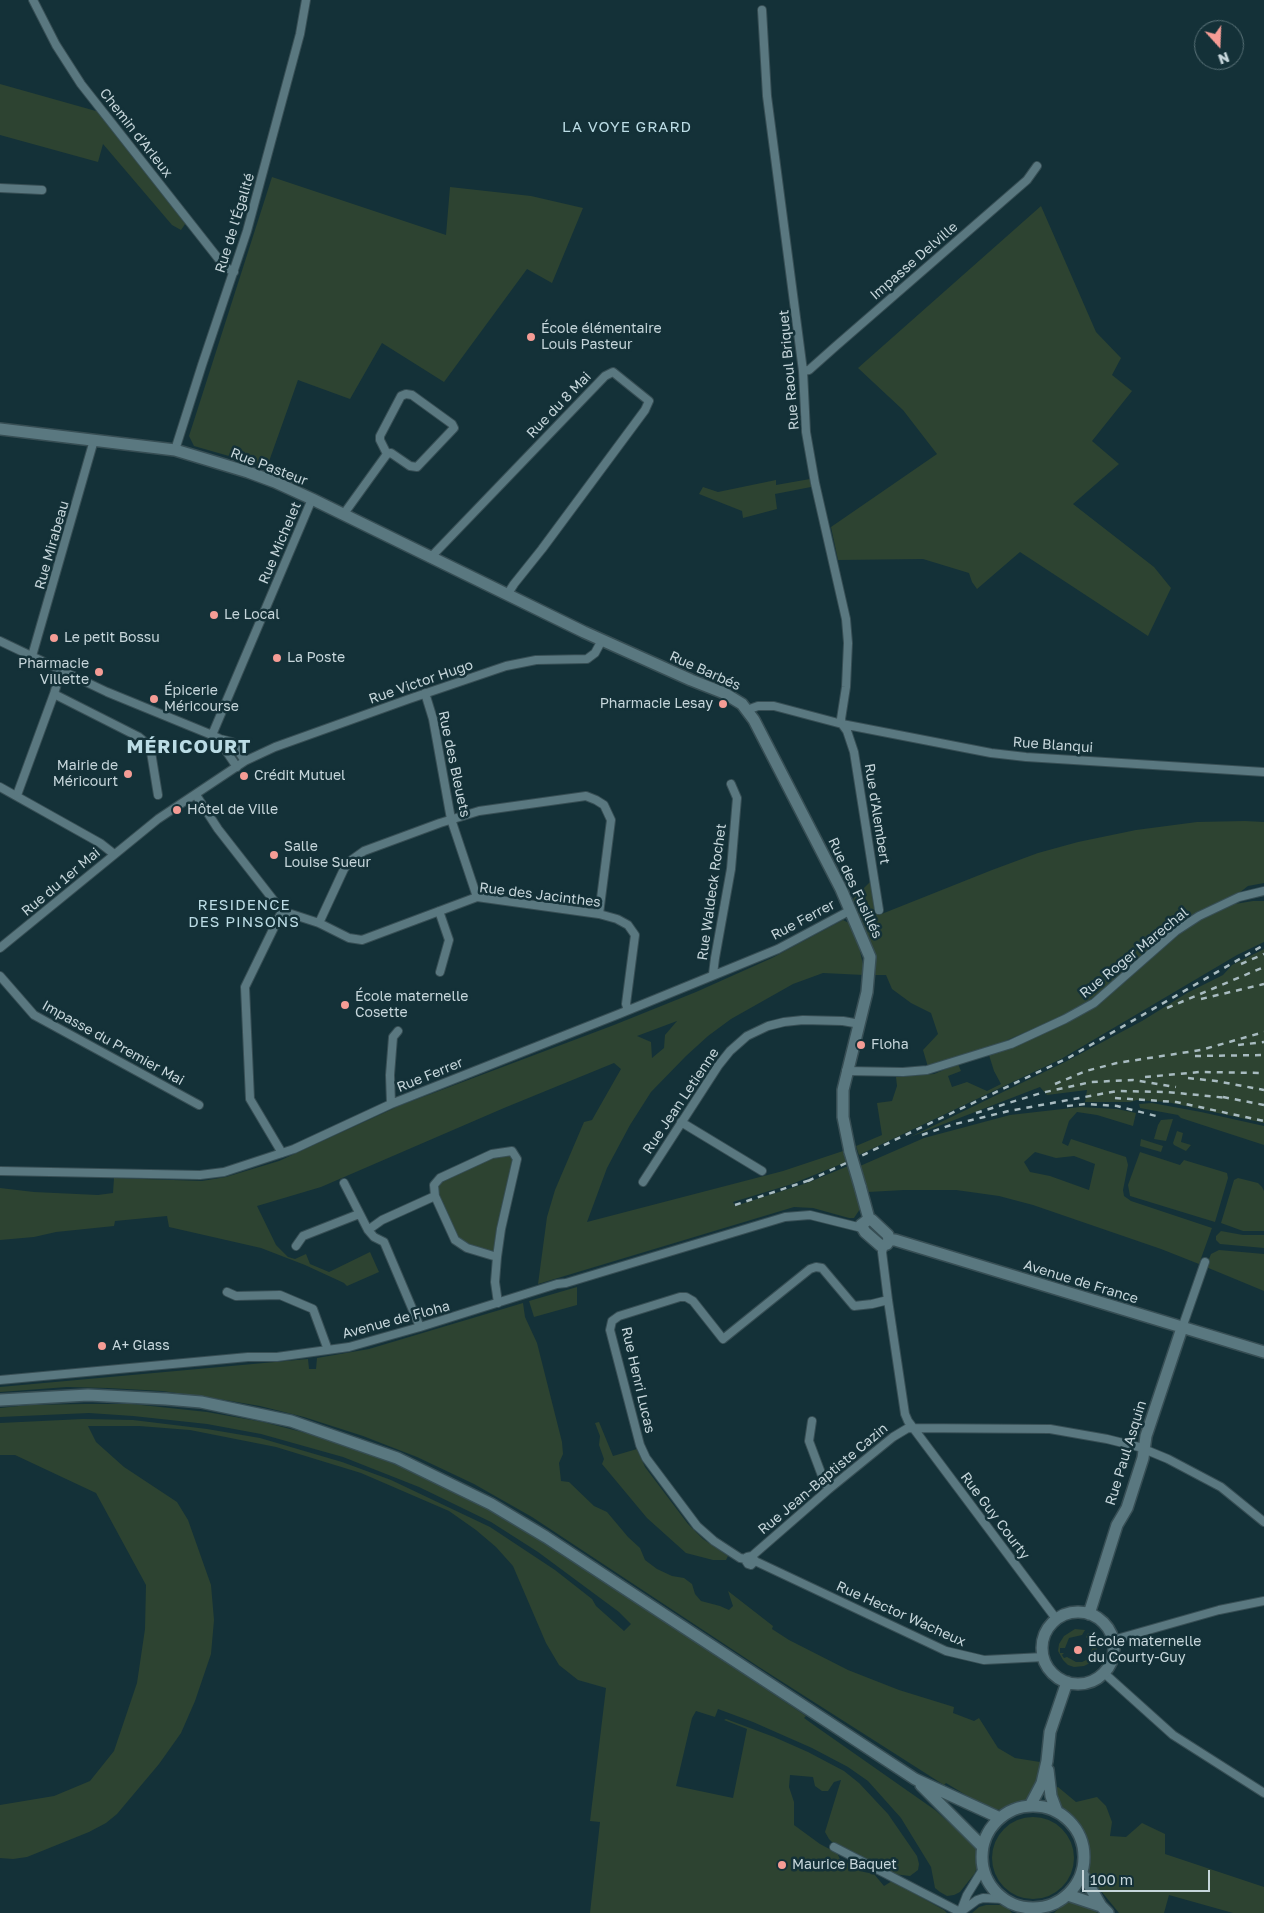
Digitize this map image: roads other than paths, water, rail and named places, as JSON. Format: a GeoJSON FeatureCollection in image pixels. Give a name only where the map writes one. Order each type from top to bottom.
{"type":"FeatureCollection","features":[{"type":"Feature","properties":{"kind":"street","name":"Chemin d'Arleux"},"geometry":{"type":"LineString","coordinates":[[33,0],[56,45],[81,84],[225,267],[234,272]]}},
{"type":"Feature","properties":{"kind":"street","name":"Rue de l'Égalité"},"geometry":{"type":"LineString","coordinates":[[175,450],[247,231],[300,34],[306,0]]}},
{"type":"Feature","properties":{"kind":"street","name":"Rue Raoul Briquet"},"geometry":{"type":"LineString","coordinates":[[762,10],[767,96],[803,371],[806,432],[846,619],[848,643],[842,724]]}},
{"type":"Feature","properties":{"kind":"street","name":"Impasse Delville"},"geometry":{"type":"LineString","coordinates":[[803,371],[809,370],[1027,180],[1037,166]]}},
{"type":"Feature","properties":{"kind":"street"},"geometry":{"type":"LineString","coordinates":[[0,188],[42,190]]}},
{"type":"Feature","properties":{"kind":"street","name":"Rue du 8 Mai"},"geometry":{"type":"LineString","coordinates":[[430,558],[605,376],[613,372],[649,401],[645,410],[507,595]]}},
{"type":"Feature","properties":{"kind":"street"},"geometry":{"type":"LineString","coordinates":[[343,514],[387,454],[392,453],[410,466],[417,467],[454,428],[452,424],[412,395],[406,394],[401,396],[380,436],[387,454]]}},
{"type":"Feature","properties":{"kind":"street","name":"Rue Pasteur"},"geometry":{"type":"LineString","coordinates":[[0,429],[175,450],[248,472],[275,482],[343,514],[430,558],[602,640]]}},
{"type":"Feature","properties":{"kind":"street","name":"Rue Mirabeau"},"geometry":{"type":"LineString","coordinates":[[32,656],[94,440]]}},
{"type":"Feature","properties":{"kind":"street","name":"Rue Michelet"},"geometry":{"type":"LineString","coordinates":[[212,735],[312,500]]}},
{"type":"Feature","properties":{"kind":"street","name":"Rue Barbés"},"geometry":{"type":"LineString","coordinates":[[602,640],[724,693],[742,704],[747,710],[758,706],[774,706],[842,724]]}},
{"type":"Feature","properties":{"kind":"street","name":"Rue Victor Hugo"},"geometry":{"type":"LineString","coordinates":[[196,795],[206,786],[245,761],[275,747],[425,693],[521,662],[588,659],[595,653],[602,640]]}},
{"type":"Feature","properties":{"kind":"street"},"geometry":{"type":"LineString","coordinates":[[0,641],[136,704],[220,739],[232,742],[245,761]]}},
{"type":"Feature","properties":{"kind":"street"},"geometry":{"type":"LineString","coordinates":[[17,795],[61,670]]}},
{"type":"Feature","properties":{"kind":"street","name":"Rue des Bleuets"},"geometry":{"type":"LineString","coordinates":[[425,693],[433,719],[451,819],[477,897]]}},
{"type":"Feature","properties":{"kind":"street"},"geometry":{"type":"LineString","coordinates":[[54,694],[139,737],[150,746],[158,795]]}},
{"type":"Feature","properties":{"kind":"street","name":"Rue des Fusillés"},"geometry":{"type":"LineString","coordinates":[[747,710],[851,910],[870,957],[868,992],[846,1071],[842,1106],[850,1152],[860,1186],[865,1224]]}},
{"type":"Feature","properties":{"kind":"street","name":"Rue Blanqui"},"geometry":{"type":"LineString","coordinates":[[842,724],[990,753],[1026,757],[1264,772]]}},
{"type":"Feature","properties":{"kind":"street","name":"Rue d'Alembert"},"geometry":{"type":"LineString","coordinates":[[842,724],[847,731],[854,752],[879,910]]}},
{"type":"Feature","properties":{"kind":"street"},"geometry":{"type":"LineString","coordinates":[[220,739],[237,767]]}},
{"type":"Feature","properties":{"kind":"street","name":"Rue Waldeck Rochet"},"geometry":{"type":"LineString","coordinates":[[713,974],[714,958],[731,869],[737,798],[731,784]]}},
{"type":"Feature","properties":{"kind":"street"},"geometry":{"type":"LineString","coordinates":[[0,787],[100,843],[114,854]]}},
{"type":"Feature","properties":{"kind":"street"},"geometry":{"type":"LineString","coordinates":[[196,795],[218,829],[282,911],[245,987],[250,1099],[282,1153]]}},
{"type":"Feature","properties":{"kind":"street","name":"Rue du 1er Mai"},"geometry":{"type":"LineString","coordinates":[[0,948],[158,818],[196,795]]}},
{"type":"Feature","properties":{"kind":"street"},"geometry":{"type":"LineString","coordinates":[[319,923],[344,869],[350,861],[364,851],[451,819],[479,811],[586,796],[604,805],[611,820],[599,914]]}},
{"type":"Feature","properties":{"kind":"street","name":"Rue Roger Marechal"},"geometry":{"type":"LineString","coordinates":[[846,1071],[903,1072],[926,1070],[1011,1044],[1065,1019],[1094,1003],[1176,931],[1198,916],[1239,897],[1264,892]]}},
{"type":"Feature","properties":{"kind":"street","name":"Rue des Jacinthes"},"geometry":{"type":"LineString","coordinates":[[282,911],[319,923],[349,938],[362,940],[477,897],[599,914],[617,919],[628,925],[635,935],[626,1004],[628,1010]]}},
{"type":"Feature","properties":{"kind":"street","name":"Rue Ferrer"},"geometry":{"type":"LineString","coordinates":[[0,1171],[200,1176],[224,1172],[282,1153],[390,1104],[778,949],[851,910]]}},
{"type":"Feature","properties":{"kind":"street"},"geometry":{"type":"LineString","coordinates":[[439,911],[449,940],[440,972]]}},
{"type":"Feature","properties":{"kind":"street","name":"Impasse du Premier Mai"},"geometry":{"type":"LineString","coordinates":[[0,976],[34,1015],[199,1105]]}},
{"type":"Feature","properties":{"kind":"street","name":"Rue Jean Letienne"},"geometry":{"type":"LineString","coordinates":[[643,1182],[681,1122],[730,1051],[756,1030],[784,1022],[803,1020],[860,1024]]}},
{"type":"Feature","properties":{"kind":"street"},"geometry":{"type":"LineString","coordinates":[[390,1104],[393,1036],[398,1032]]}},
{"type":"Feature","properties":{"kind":"street"},"geometry":{"type":"LineString","coordinates":[[681,1122],[762,1171]]}},
{"type":"Feature","properties":{"kind":"street"},"geometry":{"type":"LineString","coordinates":[[498,1257],[460,1245],[455,1240],[435,1196],[434,1185],[440,1178],[492,1154],[512,1152],[517,1158],[501,1229],[498,1257],[495,1282],[498,1303]]}},
{"type":"Feature","properties":{"kind":"street"},"geometry":{"type":"LineString","coordinates":[[344,1182],[368,1230],[374,1237],[384,1242],[420,1327]]}},
{"type":"Feature","properties":{"kind":"street"},"geometry":{"type":"LineString","coordinates":[[368,1230],[382,1220],[435,1196]]}},
{"type":"Feature","properties":{"kind":"street"},"geometry":{"type":"LineString","coordinates":[[296,1246],[303,1236],[359,1214]]}},
{"type":"Feature","properties":{"kind":"street","name":"Avenue de Floha"},"geometry":{"type":"LineString","coordinates":[[0,1380],[248,1357],[276,1357],[368,1343],[785,1217],[810,1215],[865,1224]]}},
{"type":"Feature","properties":{"kind":"street"},"geometry":{"type":"LineString","coordinates":[[865,1224],[872,1220],[888,1235],[886,1243]]}},
{"type":"Feature","properties":{"kind":"street","name":"Avenue de France"},"geometry":{"type":"LineString","coordinates":[[886,1243],[895,1240],[1264,1352]]}},
{"type":"Feature","properties":{"kind":"street","name":"Rue Guy Courty"},"geometry":{"type":"LineString","coordinates":[[886,1243],[882,1252],[905,1414],[913,1428],[1057,1620]]}},
{"type":"Feature","properties":{"kind":"street"},"geometry":{"type":"LineString","coordinates":[[1182,1328],[1205,1262]]}},
{"type":"Feature","properties":{"kind":"street","name":"Rue Henri Lucas"},"geometry":{"type":"LineString","coordinates":[[646,1458],[640,1445],[610,1330],[612,1321],[619,1316],[680,1297],[686,1297],[693,1301],[723,1339],[810,1269],[816,1267],[822,1268],[854,1306],[888,1300]]}},
{"type":"Feature","properties":{"kind":"street"},"geometry":{"type":"LineString","coordinates":[[227,1292],[236,1296],[280,1295],[312,1309],[328,1350]]}},
{"type":"Feature","properties":{"kind":"street","name":"Rue Paul Asquin"},"geometry":{"type":"LineString","coordinates":[[1089,1614],[1117,1525],[1127,1508],[1143,1458],[1146,1436],[1182,1328]]}},
{"type":"Feature","properties":{"kind":"street"},"geometry":{"type":"LineString","coordinates":[[0,1400],[88,1395],[166,1398],[201,1402],[291,1421],[397,1458],[491,1504],[527,1525],[657,1608],[914,1779],[1000,1818]]}},
{"type":"Feature","properties":{"kind":"street"},"geometry":{"type":"LineString","coordinates":[[812,1421],[810,1441],[824,1481],[829,1489]]}},
{"type":"Feature","properties":{"kind":"street"},"geometry":{"type":"LineString","coordinates":[[913,1428],[1050,1429],[1107,1439],[1144,1449],[1168,1459],[1221,1487],[1264,1522]]}},
{"type":"Feature","properties":{"kind":"street","name":"Rue Jean-Baptiste Cazin"},"geometry":{"type":"LineString","coordinates":[[751,1559],[829,1489],[904,1429],[913,1428]]}},
{"type":"Feature","properties":{"kind":"street","name":"Rue Hector Wacheux"},"geometry":{"type":"LineString","coordinates":[[646,1458],[697,1526],[714,1541],[740,1558],[751,1559],[946,1651],[984,1660],[1044,1657]]}},
{"type":"Feature","properties":{"kind":"street"},"geometry":{"type":"LineString","coordinates":[[1113,1640],[1210,1612],[1264,1601]]}},
{"type":"Feature","properties":{"kind":"street"},"geometry":{"type":"LineString","coordinates":[[1074,1613],[1089,1614],[1104,1624],[1113,1640],[1113,1658],[1104,1673],[1095,1680],[1084,1683],[1067,1682],[1054,1674],[1048,1666],[1044,1657],[1043,1640],[1046,1632],[1057,1620],[1074,1613]]}},
{"type":"Feature","properties":{"kind":"street"},"geometry":{"type":"LineString","coordinates":[[1104,1673],[1173,1735],[1264,1793]]}},
{"type":"Feature","properties":{"kind":"street"},"geometry":{"type":"LineString","coordinates":[[1030,1806],[1042,1783],[1047,1761],[1050,1732],[1067,1682]]}},
{"type":"Feature","properties":{"kind":"street"},"geometry":{"type":"LineString","coordinates":[[1047,1761],[1051,1796],[1057,1812]]}},
{"type":"Feature","properties":{"kind":"street"},"geometry":{"type":"LineString","coordinates":[[914,1779],[983,1847]]}},
{"type":"Feature","properties":{"kind":"street"},"geometry":{"type":"LineString","coordinates":[[1252,1787],[1264,1785]]}},
{"type":"Feature","properties":{"kind":"street"},"geometry":{"type":"LineString","coordinates":[[960,1913],[977,1900],[983,1898],[1011,1905],[1049,1909],[1068,1895],[1082,1873],[1084,1855],[1081,1838],[1071,1822],[1057,1812],[1039,1806],[1014,1810],[1000,1818],[989,1831],[983,1847],[983,1869],[991,1886],[1011,1905]]}},
{"type":"Feature","properties":{"kind":"street"},"geometry":{"type":"LineString","coordinates":[[834,1847],[960,1913]]}},
{"type":"Feature","properties":{"kind":"street"},"geometry":{"type":"LineString","coordinates":[[960,1913],[967,1895],[983,1869]]}},
{"type":"Feature","properties":{"kind":"street"},"geometry":{"type":"LineString","coordinates":[[1082,1873],[1105,1910]]}},
{"type":"Feature","properties":{"kind":"street"},"geometry":{"type":"LineString","coordinates":[[1068,1895],[1105,1910]]}},
{"type":"Feature","properties":{"kind":"railway"},"geometry":{"type":"LineString","coordinates":[[808,1181],[1068,1058],[1264,945]]}},
{"type":"Feature","properties":{"kind":"railway"},"geometry":{"type":"LineString","coordinates":[[1241,964],[1264,954]]}},
{"type":"Feature","properties":{"kind":"railway"},"geometry":{"type":"LineString","coordinates":[[1167,1008],[1264,967]]}},
{"type":"Feature","properties":{"kind":"railway"},"geometry":{"type":"LineString","coordinates":[[1201,999],[1264,984]]}},
{"type":"Feature","properties":{"kind":"railway"},"geometry":{"type":"LineString","coordinates":[[1055,1084],[1086,1071],[1117,1063],[1201,1050],[1264,1032]]}},
{"type":"Feature","properties":{"kind":"railway"},"geometry":{"type":"LineString","coordinates":[[1238,1045],[1264,1042]]}},
{"type":"Feature","properties":{"kind":"railway"},"geometry":{"type":"LineString","coordinates":[[1195,1056],[1264,1055]]}},
{"type":"Feature","properties":{"kind":"railway"},"geometry":{"type":"LineString","coordinates":[[1145,1077],[1200,1072],[1264,1073]]}},
{"type":"Feature","properties":{"kind":"railway"},"geometry":{"type":"LineString","coordinates":[[1188,1078],[1264,1090]]}},
{"type":"Feature","properties":{"kind":"railway"},"geometry":{"type":"LineString","coordinates":[[976,1113],[1041,1093],[1091,1082],[1133,1080],[1176,1087]]}},
{"type":"Feature","properties":{"kind":"railway"},"geometry":{"type":"LineString","coordinates":[[922,1135],[951,1125],[1009,1111],[1117,1091],[1167,1092],[1228,1098]]}},
{"type":"Feature","properties":{"kind":"railway"},"geometry":{"type":"LineString","coordinates":[[1223,1097],[1264,1105]]}},
{"type":"Feature","properties":{"kind":"railway"},"geometry":{"type":"LineString","coordinates":[[1115,1098],[1176,1102],[1264,1121]]}},
{"type":"Feature","properties":{"kind":"railway"},"geometry":{"type":"LineString","coordinates":[[1067,1106],[1086,1104],[1117,1106],[1160,1117]]}},
{"type":"Feature","properties":{"kind":"railway"},"geometry":{"type":"LineString","coordinates":[[735,1205],[813,1179]]}},
{"type":"Feature","properties":{"kind":"place","name":"École élémentaire Louis Pasteur"},"geometry":{"type":"Point","coordinates":[531,337]}},
{"type":"Feature","properties":{"kind":"place","name":"Le Local"},"geometry":{"type":"Point","coordinates":[214,615]}},
{"type":"Feature","properties":{"kind":"place","name":"Le petit Bossu"},"geometry":{"type":"Point","coordinates":[54,638]}},
{"type":"Feature","properties":{"kind":"place","name":"La Poste"},"geometry":{"type":"Point","coordinates":[277,658]}},
{"type":"Feature","properties":{"kind":"place","name":"Pharmacie Villette"},"geometry":{"type":"Point","coordinates":[99,672]}},
{"type":"Feature","properties":{"kind":"place","name":"Épicerie Méricourse"},"geometry":{"type":"Point","coordinates":[154,699]}},
{"type":"Feature","properties":{"kind":"place","name":"Pharmacie Lesay"},"geometry":{"type":"Point","coordinates":[723,704]}},
{"type":"Feature","properties":{"kind":"place","name":"Mairie de Méricourt"},"geometry":{"type":"Point","coordinates":[128,774]}},
{"type":"Feature","properties":{"kind":"place","name":"Crédit Mutuel"},"geometry":{"type":"Point","coordinates":[244,776]}},
{"type":"Feature","properties":{"kind":"place","name":"Hôtel de Ville"},"geometry":{"type":"Point","coordinates":[177,810]}},
{"type":"Feature","properties":{"kind":"place","name":"Salle Louise Sueur"},"geometry":{"type":"Point","coordinates":[274,855]}},
{"type":"Feature","properties":{"kind":"place","name":"École maternelle Cosette"},"geometry":{"type":"Point","coordinates":[345,1005]}},
{"type":"Feature","properties":{"kind":"place","name":"Floha"},"geometry":{"type":"Point","coordinates":[861,1045]}},
{"type":"Feature","properties":{"kind":"place","name":"A+ Glass"},"geometry":{"type":"Point","coordinates":[102,1346]}},
{"type":"Feature","properties":{"kind":"place","name":"École maternelle du Courty-Guy"},"geometry":{"type":"Point","coordinates":[1078,1650]}},
{"type":"Feature","properties":{"kind":"place","name":"Maurice Baquet"},"geometry":{"type":"Point","coordinates":[782,1865]}},
{"type":"Feature","properties":{"kind":"district","name":"LA VOYE GRARD"},"geometry":{"type":"Point","coordinates":[627,127]}},
{"type":"Feature","properties":{"kind":"district","name":"MÉRICOURT"},"geometry":{"type":"Point","coordinates":[189,747]}},
{"type":"Feature","properties":{"kind":"district","name":"RESIDENCE DES PINSONS"},"geometry":{"type":"Point","coordinates":[244,914]}}]}
